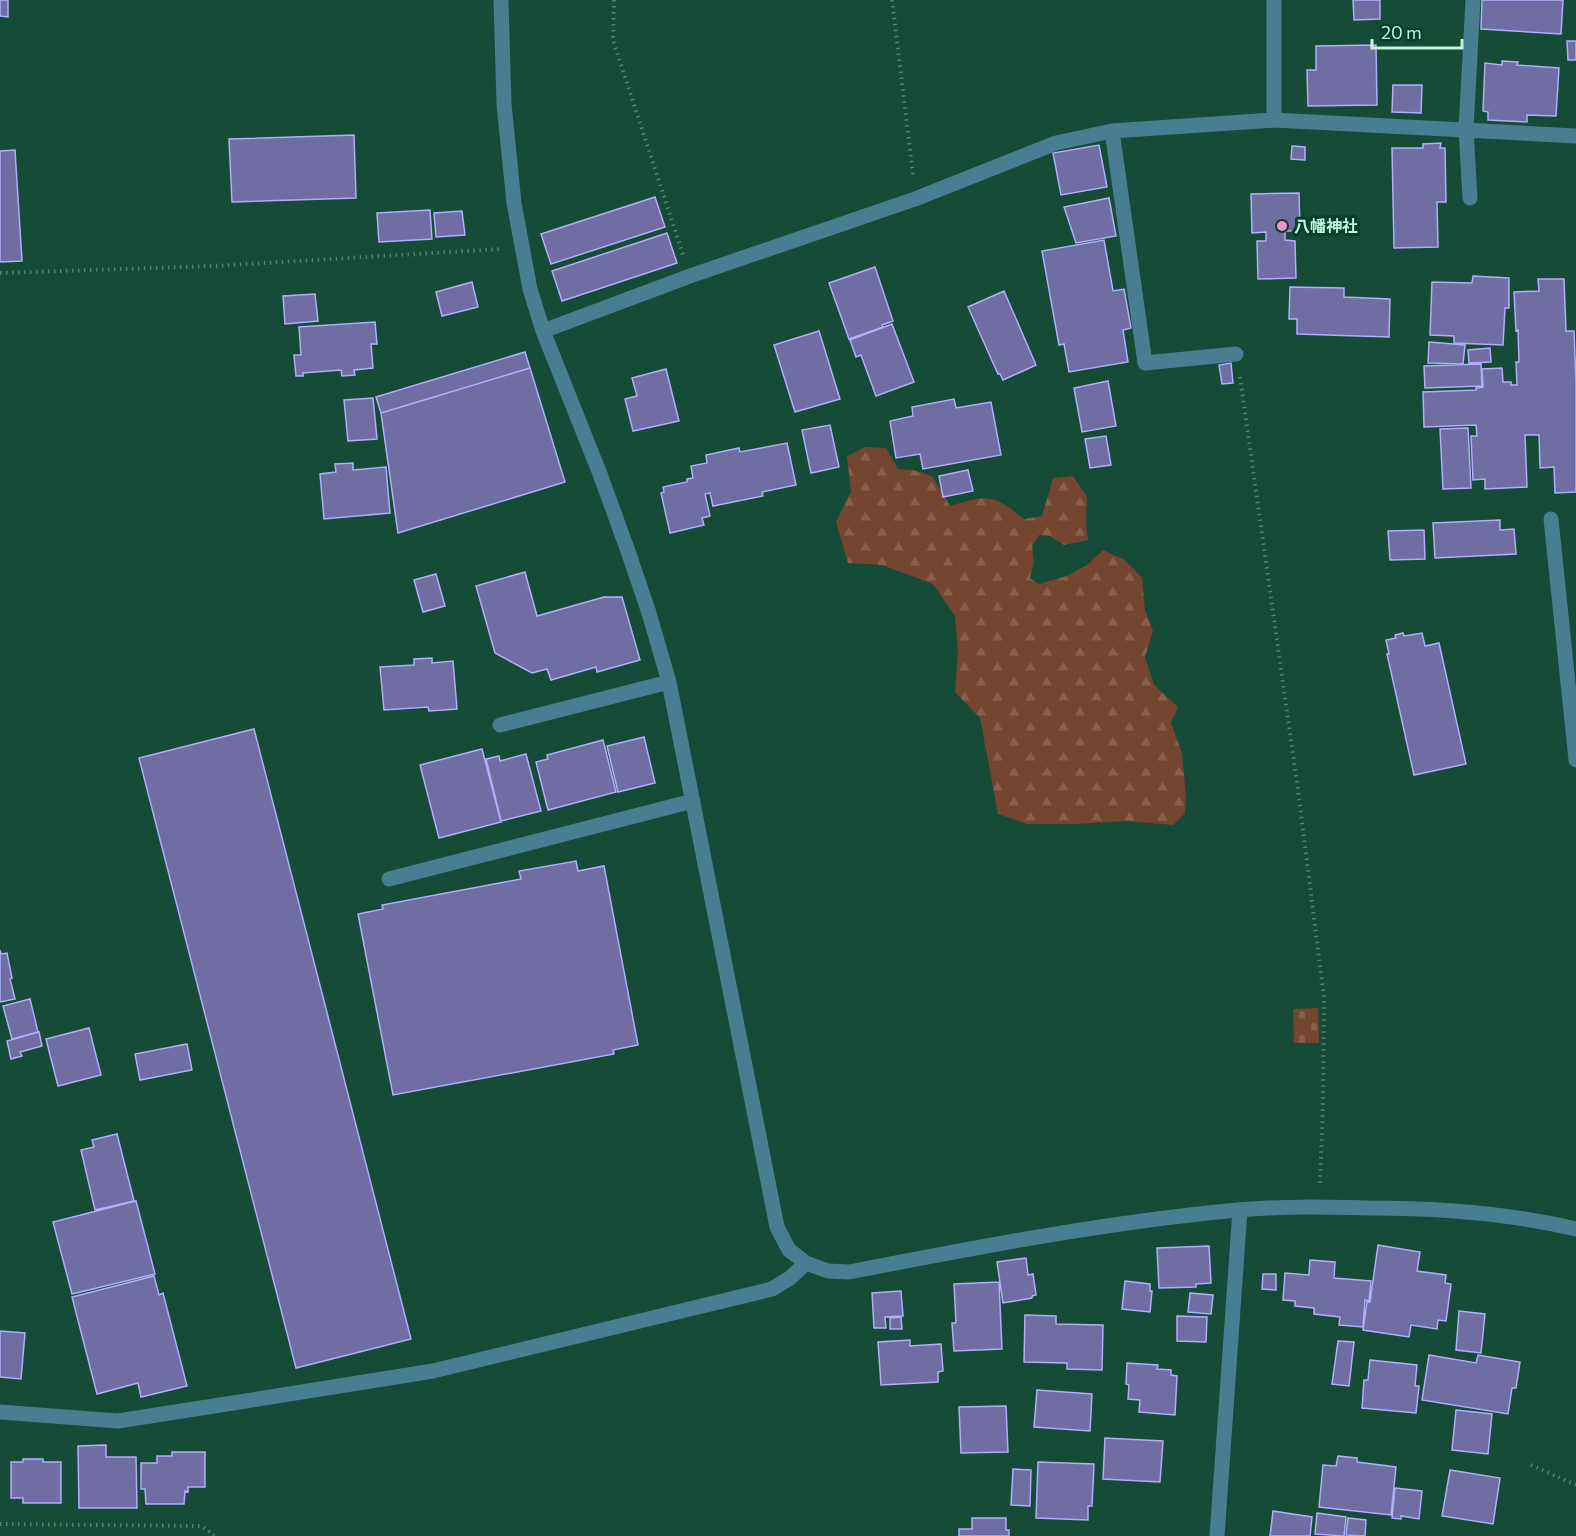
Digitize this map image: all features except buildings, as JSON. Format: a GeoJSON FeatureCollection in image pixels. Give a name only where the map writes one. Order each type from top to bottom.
{"type":"FeatureCollection","features":[{"type":"Feature","properties":{"kind":"street"},"geometry":{"type":"LineString","coordinates":[[501,0],[504,104],[514,203],[530,289],[543,331],[600,474],[625,544],[649,613],[669,682],[777,1227],[789,1251],[806,1263],[828,1271],[849,1272],[1046,1235],[1126,1223],[1240,1210],[1320,1207],[1411,1208],[1498,1214],[1576,1229]]}},
{"type":"Feature","properties":{"kind":"street"},"geometry":{"type":"LineString","coordinates":[[1274,0],[1274,120]]}},
{"type":"Feature","properties":{"kind":"street"},"geometry":{"type":"LineString","coordinates":[[1470,198],[1466,129],[1473,0]]}},
{"type":"Feature","properties":{"kind":"street"},"geometry":{"type":"LineString","coordinates":[[543,331],[690,276],[915,200],[1056,143],[1112,131],[1274,120],[1576,136]]}},
{"type":"Feature","properties":{"kind":"street"},"geometry":{"type":"LineString","coordinates":[[1112,131],[1145,363],[1236,354]]}},
{"type":"Feature","properties":{"kind":"street"},"geometry":{"type":"LineString","coordinates":[[1551,519],[1576,760]]}},
{"type":"Feature","properties":{"kind":"street"},"geometry":{"type":"LineString","coordinates":[[500,725],[669,682]]}},
{"type":"Feature","properties":{"kind":"street"},"geometry":{"type":"LineString","coordinates":[[389,879],[693,801]]}},
{"type":"Feature","properties":{"kind":"street"},"geometry":{"type":"LineString","coordinates":[[1217,1536],[1240,1210]]}},
{"type":"Feature","properties":{"kind":"street"},"geometry":{"type":"LineString","coordinates":[[0,1412],[118,1421],[433,1371],[772,1289],[790,1278],[806,1263]]}},
{"type":"Feature","properties":{"kind":"path"},"geometry":{"type":"LineString","coordinates":[[614,0],[613,40],[690,276]]}},
{"type":"Feature","properties":{"kind":"path"},"geometry":{"type":"LineString","coordinates":[[892,0],[915,200]]}},
{"type":"Feature","properties":{"kind":"path"},"geometry":{"type":"LineString","coordinates":[[0,273],[214,266],[522,248]]}},
{"type":"Feature","properties":{"kind":"path"},"geometry":{"type":"LineString","coordinates":[[1236,354],[1298,790],[1324,998],[1320,1207]]}},
{"type":"Feature","properties":{"kind":"path"},"geometry":{"type":"LineString","coordinates":[[1531,1465],[1576,1485]]}},
{"type":"Feature","properties":{"kind":"path"},"geometry":{"type":"LineString","coordinates":[[0,1524],[201,1526],[214,1536]]}},
{"type":"Feature","properties":{"kind":"green space"},"geometry":{"type":"Polygon","coordinates":[[[865,447],[886,448],[898,469],[913,470],[932,476],[950,506],[982,498],[989,499],[1004,504],[1024,519],[1042,516],[1053,478],[1073,476],[1087,497],[1088,540],[1064,545],[1050,536],[1039,535],[1032,546],[1034,562],[1030,578],[1039,584],[1067,576],[1087,565],[1103,550],[1125,560],[1142,578],[1145,610],[1153,631],[1145,657],[1154,685],[1178,707],[1171,723],[1182,753],[1186,796],[1185,813],[1173,825],[1126,821],[1028,824],[998,814],[980,718],[955,692],[958,652],[955,616],[933,584],[882,565],[848,563],[836,522],[851,492],[847,456],[865,447]]]}},
{"type":"Feature","properties":{"kind":"green space"},"geometry":{"type":"Polygon","coordinates":[[[1318,1008],[1319,1043],[1294,1043],[1293,1009],[1318,1008]]]}},
{"type":"Feature","properties":{"kind":"place","name":"八幡神社"},"geometry":{"type":"Point","coordinates":[1282,226]}}]}
